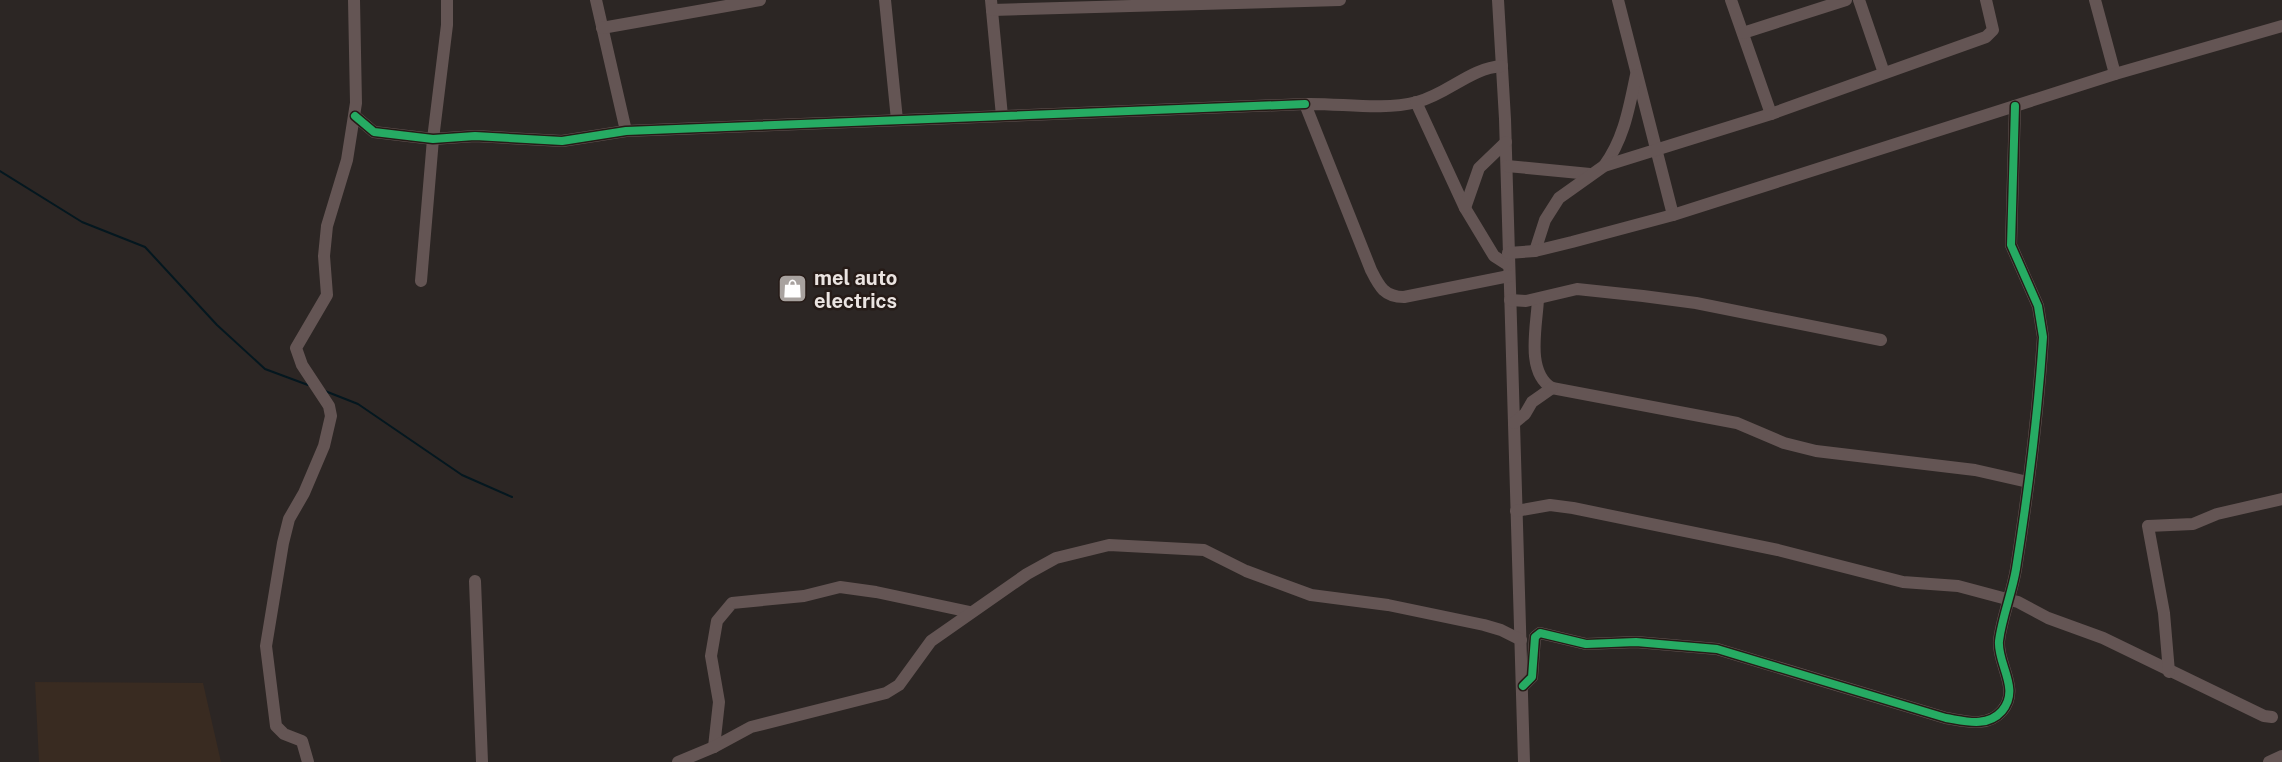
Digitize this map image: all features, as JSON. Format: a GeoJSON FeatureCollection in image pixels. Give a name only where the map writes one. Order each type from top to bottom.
{"type":"FeatureCollection","features":[{"type":"Feature","properties":{"kind":"street"},"geometry":{"type":"LineString","coordinates":[[308,762],[302,741],[284,734],[276,726],[266,646],[287,526],[311,478],[332,416],[329,406],[302,365],[296,348],[327,295],[324,256],[327,226],[347,160],[354,116],[354,0]]}},
{"type":"Feature","properties":{"kind":"street"},"geometry":{"type":"LineString","coordinates":[[421,281],[433,139],[447,25],[447,0]]}},
{"type":"Feature","properties":{"kind":"street"},"geometry":{"type":"LineString","coordinates":[[596,0],[626,131]]}},
{"type":"Feature","properties":{"kind":"street"},"geometry":{"type":"LineString","coordinates":[[602,28],[759,0]]}},
{"type":"Feature","properties":{"kind":"street"},"geometry":{"type":"LineString","coordinates":[[885,0],[897,120]]}},
{"type":"Feature","properties":{"kind":"street"},"geometry":{"type":"LineString","coordinates":[[1002,116],[992,5],[1340,0]]}},
{"type":"Feature","properties":{"kind":"street"},"geometry":{"type":"LineString","coordinates":[[1498,0],[1507,166],[1508,265],[1524,762]]}},
{"type":"Feature","properties":{"kind":"street"},"geometry":{"type":"LineString","coordinates":[[1618,0],[1673,215]]}},
{"type":"Feature","properties":{"kind":"street"},"geometry":{"type":"LineString","coordinates":[[1731,0],[1771,114]]}},
{"type":"Feature","properties":{"kind":"street"},"geometry":{"type":"LineString","coordinates":[[1743,33],[1845,0]]}},
{"type":"Feature","properties":{"kind":"street"},"geometry":{"type":"LineString","coordinates":[[1859,0],[1884,73]]}},
{"type":"Feature","properties":{"kind":"street"},"geometry":{"type":"LineString","coordinates":[[1535,250],[1545,220],[1559,198],[1604,166],[1771,114],[1986,38],[1993,30],[1986,0]]}},
{"type":"Feature","properties":{"kind":"street"},"geometry":{"type":"LineString","coordinates":[[2095,0],[2115,74]]}},
{"type":"Feature","properties":{"kind":"street"},"geometry":{"type":"LineString","coordinates":[[1305,104],[1371,270],[1384,292],[1394,297],[1404,297],[1508,265],[1535,250],[1673,215],[2015,105],[2282,26]]}},
{"type":"Feature","properties":{"kind":"street"},"geometry":{"type":"LineString","coordinates":[[354,116],[374,132],[433,139],[466,136],[562,141],[626,131],[1305,104],[1392,106],[1416,102],[1450,88],[1478,71],[1502,66]]}},
{"type":"Feature","properties":{"kind":"street"},"geometry":{"type":"LineString","coordinates":[[1604,166],[1613,154],[1624,129],[1637,69]]}},
{"type":"Feature","properties":{"kind":"street"},"geometry":{"type":"LineString","coordinates":[[1416,102],[1465,208],[1494,256],[1508,265]]}},
{"type":"Feature","properties":{"kind":"street"},"geometry":{"type":"LineString","coordinates":[[1523,686],[1532,676],[1535,637],[1540,633],[1548,633],[1586,644],[1636,642],[1717,650],[1946,718],[1984,722],[2002,711],[2009,699],[2009,682],[1999,643],[2010,600],[2028,482],[2043,337],[2038,306],[2011,245],[2015,105]]}},
{"type":"Feature","properties":{"kind":"street"},"geometry":{"type":"LineString","coordinates":[[1465,208],[1479,168],[1506,142]]}},
{"type":"Feature","properties":{"kind":"street"},"geometry":{"type":"LineString","coordinates":[[1507,166],[1590,174]]}},
{"type":"Feature","properties":{"kind":"street"},"geometry":{"type":"LineString","coordinates":[[1510,300],[1538,299],[1577,290],[1643,296],[1696,303],[1881,340]]}},
{"type":"Feature","properties":{"kind":"street"},"geometry":{"type":"LineString","coordinates":[[1538,299],[1536,362],[1542,380],[1552,388],[1737,423],[1784,443],[1816,451],[1965,468],[2028,482]]}},
{"type":"Feature","properties":{"kind":"street"},"geometry":{"type":"LineString","coordinates":[[1514,423],[1525,414],[1532,402],[1552,388]]}},
{"type":"Feature","properties":{"kind":"street"},"geometry":{"type":"LineString","coordinates":[[2169,672],[2164,613],[2156,577],[2155,551],[2148,526],[2193,524],[2217,514],[2282,499]]}},
{"type":"Feature","properties":{"kind":"street"},"geometry":{"type":"LineString","coordinates":[[1516,511],[1545,505],[1573,508],[1778,550],[1903,582],[1958,586],[2010,600],[2026,605],[2048,618],[2103,638],[2169,672],[2264,716],[2272,717]]}},
{"type":"Feature","properties":{"kind":"street"},"geometry":{"type":"LineString","coordinates":[[678,762],[714,747],[751,727],[886,693],[899,685],[931,641],[970,612],[1056,558],[1095,547],[1120,545],[1204,550],[1246,571],[1311,595],[1388,605],[1484,625],[1521,640]]}},
{"type":"Feature","properties":{"kind":"street"},"geometry":{"type":"LineString","coordinates":[[475,581],[482,762]]}},
{"type":"Feature","properties":{"kind":"street"},"geometry":{"type":"LineString","coordinates":[[714,747],[719,702],[711,656],[717,621],[732,603],[804,596],[840,587],[876,592],[970,612]]}},
{"type":"Feature","properties":{"kind":"street"},"geometry":{"type":"LineString","coordinates":[[2269,762],[2282,756]]}},
{"type":"Feature","properties":{"kind":"shaded area"},"geometry":{"type":"Polygon","coordinates":[[[35,682],[203,683],[221,762],[39,762],[35,682]]]}},
{"type":"Feature","properties":{"kind":"waterway"},"geometry":{"type":"LineString","coordinates":[[0,171],[82,222],[145,247],[217,325],[265,369],[308,385]]}},
{"type":"Feature","properties":{"kind":"waterway"},"geometry":{"type":"LineString","coordinates":[[325,391],[358,404],[462,475],[512,497]]}},
{"type":"Feature","properties":{"kind":"cycle path"},"geometry":{"type":"LineString","coordinates":[[355,116],[374,132],[433,139],[475,136],[562,141],[626,131],[1305,104]]}},
{"type":"Feature","properties":{"kind":"cycle path"},"geometry":{"type":"LineString","coordinates":[[1523,686],[1532,677],[1535,637],[1540,633],[1586,644],[1636,642],[1717,649],[1961,721],[1990,720],[2002,711],[2007,703],[2009,685],[1999,650],[1999,641],[2014,578],[2025,512],[2043,337],[2038,306],[2011,245],[2015,106]]}},
{"type":"Feature","properties":{"kind":"place","name":"mel auto electrics"},"geometry":{"type":"Point","coordinates":[793,289]}}]}
